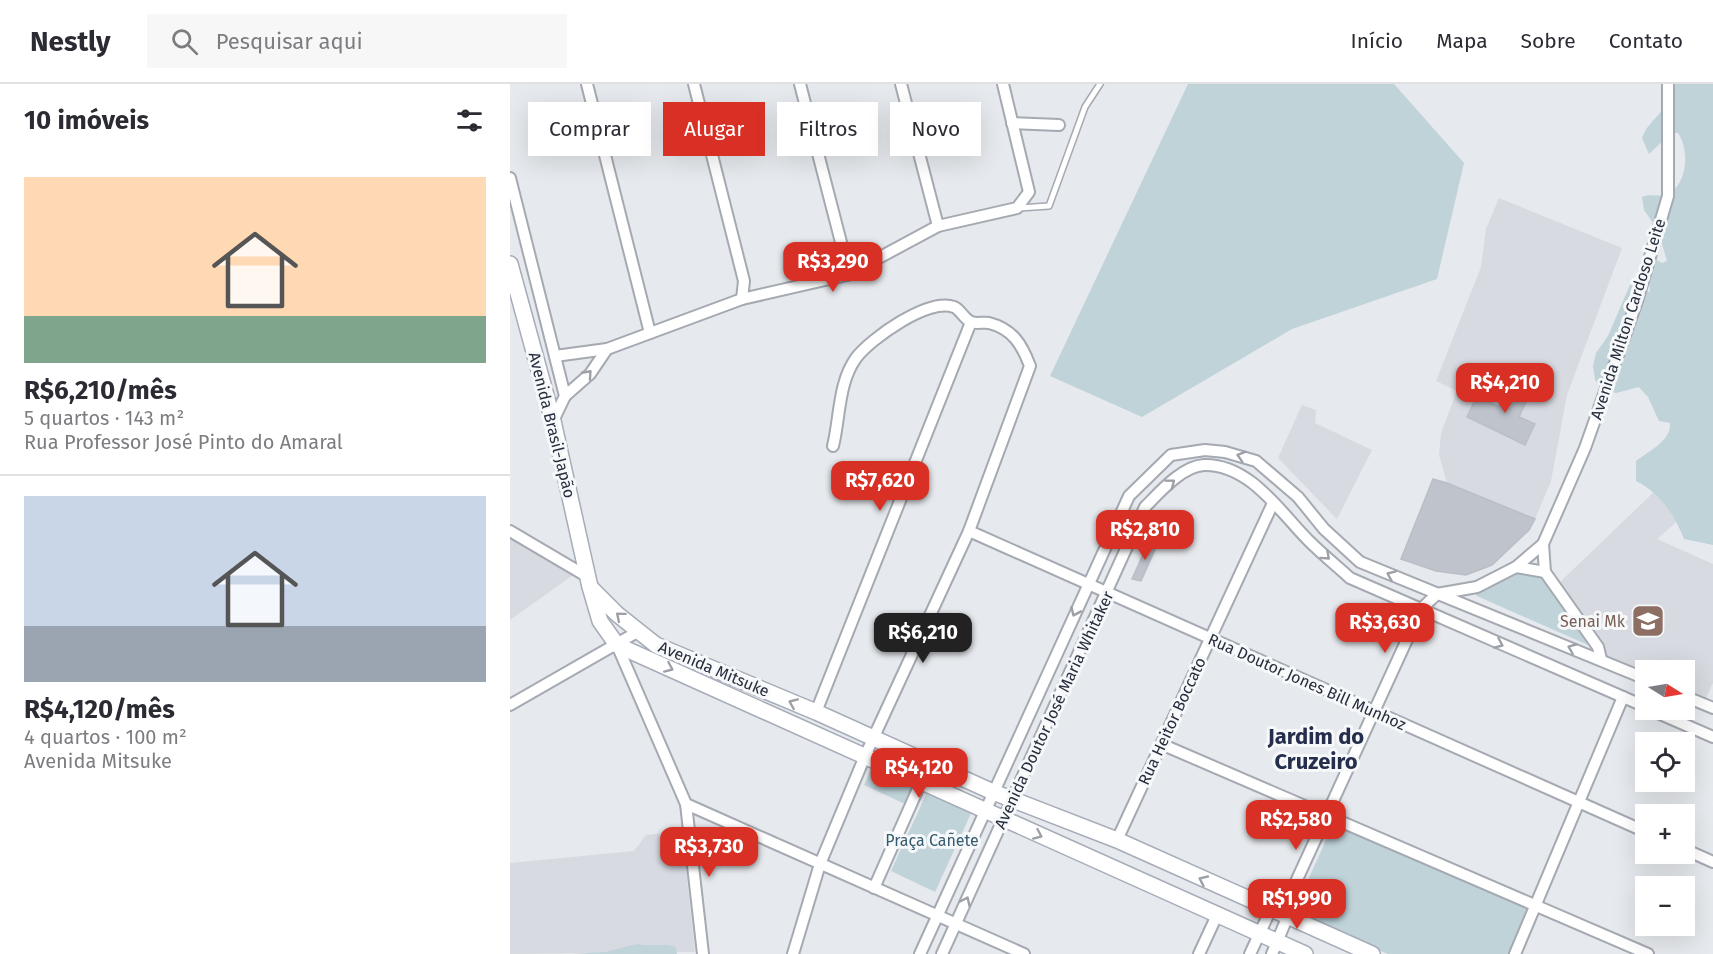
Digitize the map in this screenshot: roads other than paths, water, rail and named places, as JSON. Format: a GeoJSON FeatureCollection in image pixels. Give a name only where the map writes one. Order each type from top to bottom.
{"type":"FeatureCollection","features":[{"type":"Feature","properties":{"kind":"main road","name":"Avenida Brasil-Japão"},"geometry":{"type":"LineString","coordinates":[[510,264],[553,421],[589,582]]}},
{"type":"Feature","properties":{"kind":"main road","name":"Avenida Mitsuke"},"geometry":{"type":"LineString","coordinates":[[589,582],[656,645],[874,738],[993,792],[1117,840],[1270,911],[1372,954]]}},
{"type":"Feature","properties":{"kind":"main road"},"geometry":{"type":"LineString","coordinates":[[589,582],[600,621],[617,645]]}},
{"type":"Feature","properties":{"kind":"main road","name":"Avenida Mitsuke"},"geometry":{"type":"LineString","coordinates":[[617,645],[984,811],[1218,913],[1259,933],[1275,948],[1305,954]]}},
{"type":"Feature","properties":{"kind":"main road"},"geometry":{"type":"LineString","coordinates":[[818,735],[821,715]]}},
{"type":"Feature","properties":{"kind":"street"},"geometry":{"type":"LineString","coordinates":[[586,84],[650,333]]}},
{"type":"Feature","properties":{"kind":"street"},"geometry":{"type":"LineString","coordinates":[[694,84],[744,281],[742,299]]}},
{"type":"Feature","properties":{"kind":"street"},"geometry":{"type":"LineString","coordinates":[[800,84],[843,250],[847,275]]}},
{"type":"Feature","properties":{"kind":"street"},"geometry":{"type":"LineString","coordinates":[[901,84],[938,226]]}},
{"type":"Feature","properties":{"kind":"street"},"geometry":{"type":"LineString","coordinates":[[555,356],[607,349],[742,299],[847,275],[938,226],[1017,208],[1029,192],[1003,84]]}},
{"type":"Feature","properties":{"kind":"street","name":"Avenida Milton Cardoso Leite"},"geometry":{"type":"LineString","coordinates":[[1437,594],[1477,587],[1516,567],[1542,544],[1585,448],[1637,301],[1668,196],[1668,84]]}},
{"type":"Feature","properties":{"kind":"street"},"geometry":{"type":"LineString","coordinates":[[1012,123],[1059,125]]}},
{"type":"Feature","properties":{"kind":"street"},"geometry":{"type":"LineString","coordinates":[[510,178],[565,396]]}},
{"type":"Feature","properties":{"kind":"street"},"geometry":{"type":"LineString","coordinates":[[792,954],[820,864],[865,756],[969,531],[1030,366],[1022,343],[1006,330],[988,323],[971,322],[954,307],[937,306],[918,312],[899,322],[856,358],[840,401],[833,446]]}},
{"type":"Feature","properties":{"kind":"street"},"geometry":{"type":"LineString","coordinates":[[821,715],[971,322]]}},
{"type":"Feature","properties":{"kind":"street"},"geometry":{"type":"LineString","coordinates":[[553,421],[565,396],[590,374],[607,349]]}},
{"type":"Feature","properties":{"kind":"street","name":"Avenida Doutor José Maria Whitaker"},"geometry":{"type":"LineString","coordinates":[[920,954],[1129,496],[1171,455],[1205,450],[1225,452],[1256,461],[1298,498],[1324,529],[1360,562],[1635,674]]}},
{"type":"Feature","properties":{"kind":"street","name":"Avenida Doutor José Maria Whitaker"},"geometry":{"type":"LineString","coordinates":[[942,954],[1011,799],[1108,593],[1145,507],[1171,480],[1203,465],[1237,472],[1262,490],[1311,543],[1350,578],[1635,702]]}},
{"type":"Feature","properties":{"kind":"street","name":"Rua Heitor Boccato"},"geometry":{"type":"LineString","coordinates":[[1117,840],[1273,503]]}},
{"type":"Feature","properties":{"kind":"street"},"geometry":{"type":"LineString","coordinates":[[510,531],[589,582]]}},
{"type":"Feature","properties":{"kind":"street","name":"Rua Doutor Jones Bill Munhoz"},"geometry":{"type":"LineString","coordinates":[[969,531],[1635,827]]}},
{"type":"Feature","properties":{"kind":"street"},"geometry":{"type":"LineString","coordinates":[[1542,544],[1545,572],[1598,647],[1601,659]]}},
{"type":"Feature","properties":{"kind":"street"},"geometry":{"type":"LineString","coordinates":[[1516,567],[1545,572]]}},
{"type":"Feature","properties":{"kind":"street"},"geometry":{"type":"LineString","coordinates":[[1275,948],[1287,918],[1290,897],[1374,711],[1421,609],[1437,594]]}},
{"type":"Feature","properties":{"kind":"street"},"geometry":{"type":"LineString","coordinates":[[510,705],[639,631]]}},
{"type":"Feature","properties":{"kind":"street"},"geometry":{"type":"LineString","coordinates":[[617,645],[686,804],[703,954]]}},
{"type":"Feature","properties":{"kind":"street"},"geometry":{"type":"LineString","coordinates":[[1515,954],[1623,697]]}},
{"type":"Feature","properties":{"kind":"street"},"geometry":{"type":"LineString","coordinates":[[1695,701],[1713,708]]}},
{"type":"Feature","properties":{"kind":"street"},"geometry":{"type":"LineString","coordinates":[[1674,720],[1713,737]]}},
{"type":"Feature","properties":{"kind":"street"},"geometry":{"type":"LineString","coordinates":[[1161,744],[1648,954]]}},
{"type":"Feature","properties":{"kind":"street"},"geometry":{"type":"LineString","coordinates":[[874,888],[921,782]]}},
{"type":"Feature","properties":{"kind":"street"},"geometry":{"type":"LineString","coordinates":[[686,804],[1024,954]]}},
{"type":"Feature","properties":{"kind":"street"},"geometry":{"type":"LineString","coordinates":[[1695,854],[1713,862]]}},
{"type":"Feature","properties":{"kind":"street"},"geometry":{"type":"LineString","coordinates":[[1250,954],[1270,911],[1290,897]]}},
{"type":"Feature","properties":{"kind":"street"},"geometry":{"type":"LineString","coordinates":[[1199,954],[1218,913]]}},
{"type":"Feature","properties":{"kind":"lane"},"geometry":{"type":"LineString","coordinates":[[1017,208],[1048,206],[1085,107],[1100,84]]}},
{"type":"Feature","properties":{"kind":"place","name":"Senai Mk"},"geometry":{"type":"Point","coordinates":[1648,621]}},
{"type":"Feature","properties":{"kind":"district","name":"Jardim do Cruzeiro"},"geometry":{"type":"Point","coordinates":[1316,748]}},
{"type":"Feature","properties":{"kind":"park label","name":"Praça Cañete"},"geometry":{"type":"Point","coordinates":[932,840]}}]}
